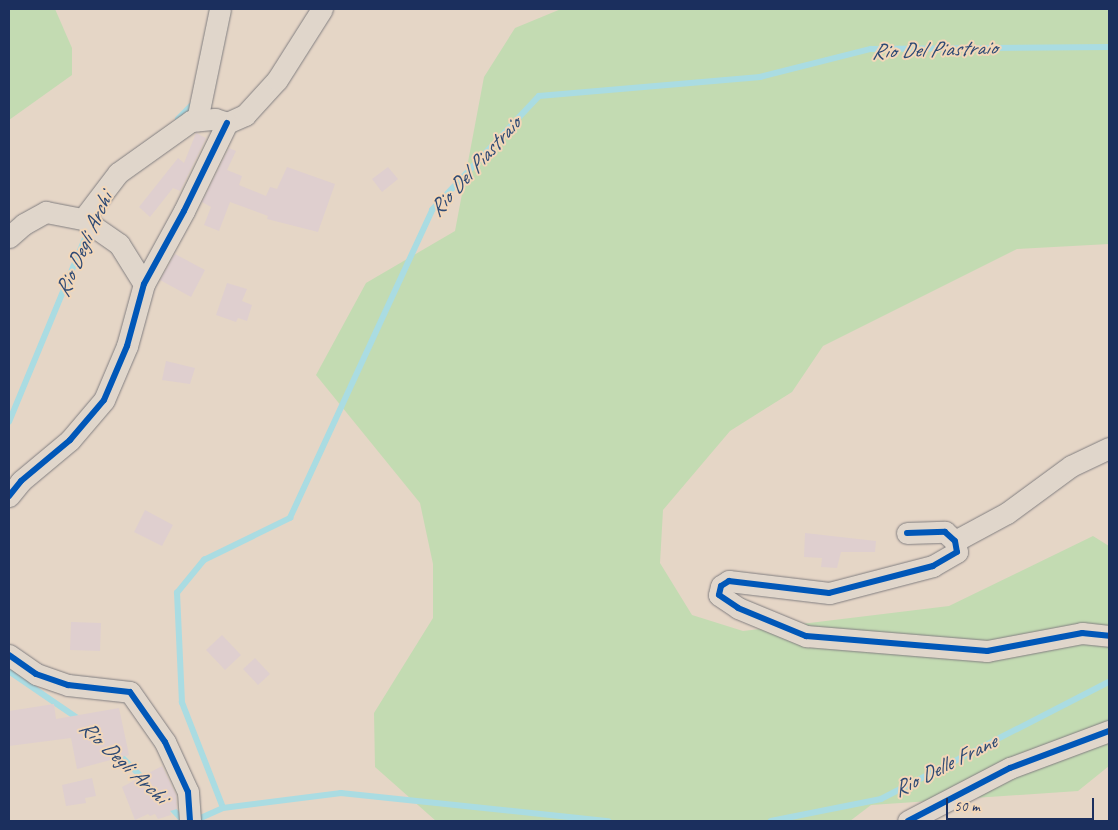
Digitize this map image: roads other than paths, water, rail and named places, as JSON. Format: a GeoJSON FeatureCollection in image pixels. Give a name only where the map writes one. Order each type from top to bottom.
{"type":"FeatureCollection","features":[{"type":"Feature","properties":{"kind":"street"},"geometry":{"type":"LineString","coordinates":[[197,120],[220,9]]}},
{"type":"Feature","properties":{"kind":"street"},"geometry":{"type":"LineString","coordinates":[[9,496],[21,481],[76,434],[104,400],[127,346],[144,284],[184,211],[227,123],[245,115],[277,80],[322,9]]}},
{"type":"Feature","properties":{"kind":"street"},"geometry":{"type":"LineString","coordinates":[[83,219],[118,173],[191,121],[215,119],[227,123]]}},
{"type":"Feature","properties":{"kind":"street"},"geometry":{"type":"LineString","coordinates":[[9,237],[24,224],[46,212],[83,219],[119,244],[144,284]]}},
{"type":"Feature","properties":{"kind":"street"},"geometry":{"type":"LineString","coordinates":[[955,541],[1007,513],[1071,466],[1109,448]]}},
{"type":"Feature","properties":{"kind":"street"},"geometry":{"type":"LineString","coordinates":[[907,533],[945,532],[955,541],[957,552],[934,566],[829,593],[729,581],[721,586],[719,595],[738,608],[806,636],[987,651],[1082,634],[1109,636]]}},
{"type":"Feature","properties":{"kind":"street"},"geometry":{"type":"LineString","coordinates":[[9,655],[36,674],[68,685],[130,692],[165,742],[188,792],[190,821]]}},
{"type":"Feature","properties":{"kind":"street"},"geometry":{"type":"LineString","coordinates":[[908,821],[1010,768],[1109,731]]}},
{"type":"Feature","properties":{"kind":"waterway","name":"Rio Del Piastraio"},"geometry":{"type":"LineString","coordinates":[[223,808],[182,703],[177,593],[204,560],[290,518],[432,210],[539,96],[760,77],[871,49],[1109,47]]}},
{"type":"Feature","properties":{"kind":"waterway","name":"Rio Degli Archi"},"geometry":{"type":"LineString","coordinates":[[178,119],[193,104]]}},
{"type":"Feature","properties":{"kind":"waterway","name":"Rio Degli Archi"},"geometry":{"type":"LineString","coordinates":[[9,422],[89,229]]}},
{"type":"Feature","properties":{"kind":"waterway","name":"Rio Degli Archi"},"geometry":{"type":"LineString","coordinates":[[9,671],[79,719]]}},
{"type":"Feature","properties":{"kind":"waterway","name":"Rio Delle Frane"},"geometry":{"type":"LineString","coordinates":[[771,821],[881,799],[1109,682]]}},
{"type":"Feature","properties":{"kind":"waterway","name":"Rio Degli Archi"},"geometry":{"type":"LineString","coordinates":[[116,751],[147,782]]}},
{"type":"Feature","properties":{"kind":"waterway","name":"Rio Delle Frane"},"geometry":{"type":"LineString","coordinates":[[194,821],[223,808],[341,793],[609,821]]}},
{"type":"Feature","properties":{"kind":"waterway","name":"Rio Degli Archi"},"geometry":{"type":"LineString","coordinates":[[169,805],[183,820]]}}]}
